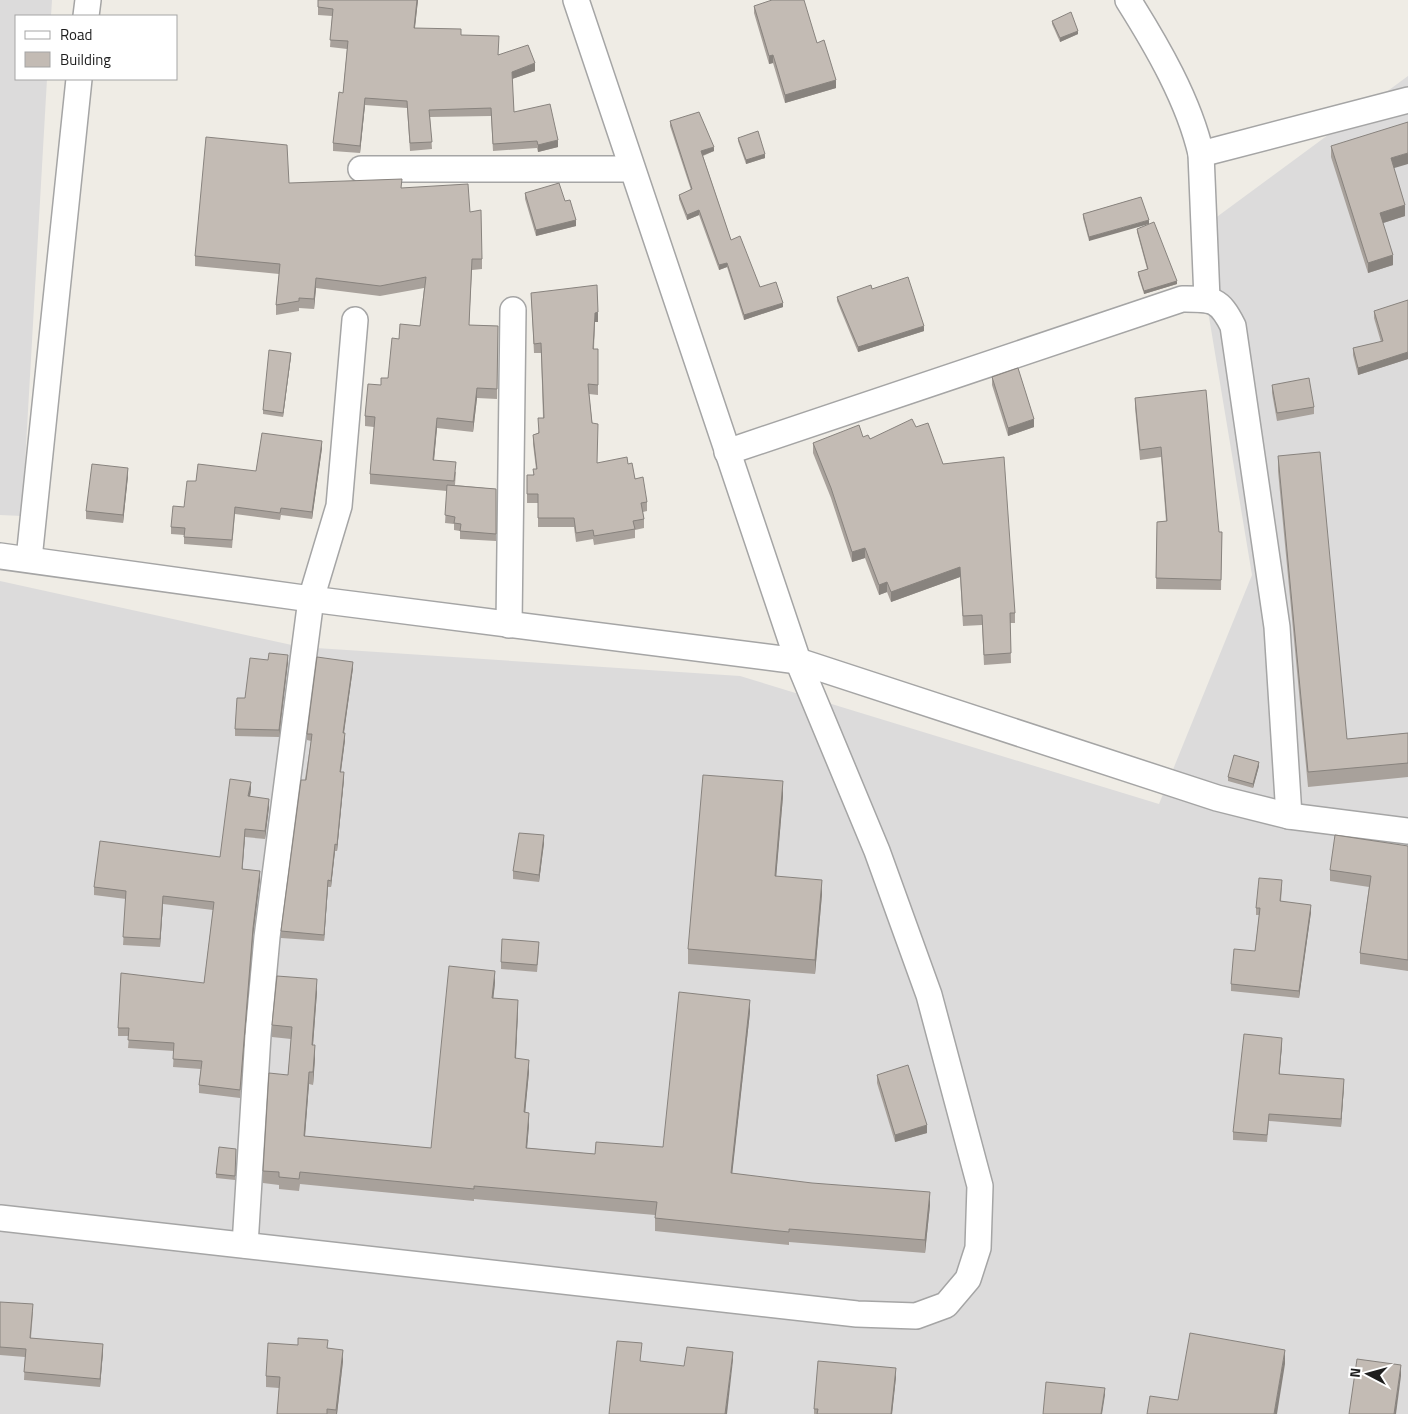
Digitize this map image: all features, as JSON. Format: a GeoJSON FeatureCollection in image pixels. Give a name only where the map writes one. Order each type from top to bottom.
{"type":"FeatureCollection","features":[{"type":"Feature","properties":{"kind":"street"},"geometry":{"type":"LineString","coordinates":[[86,15],[88,0]]}},
{"type":"Feature","properties":{"kind":"street"},"geometry":{"type":"LineString","coordinates":[[0,1218],[856,1314],[916,1316],[946,1305],[968,1279],[978,1248],[980,1186],[929,995],[877,851],[798,661],[576,0]]}},
{"type":"Feature","properties":{"kind":"street"},"geometry":{"type":"LineString","coordinates":[[1128,0],[1156,45],[1196,133],[1201,154],[1207,299]]}},
{"type":"Feature","properties":{"kind":"street"},"geometry":{"type":"LineString","coordinates":[[29,559],[79,80]]}},
{"type":"Feature","properties":{"kind":"street"},"geometry":{"type":"LineString","coordinates":[[1201,154],[1408,100]]}},
{"type":"Feature","properties":{"kind":"street"},"geometry":{"type":"LineString","coordinates":[[361,169],[632,169]]}},
{"type":"Feature","properties":{"kind":"street"},"geometry":{"type":"LineString","coordinates":[[727,452],[1182,299],[1207,299],[1224,308],[1233,326],[1277,627],[1289,816]]}},
{"type":"Feature","properties":{"kind":"street"},"geometry":{"type":"LineString","coordinates":[[509,624],[513,310]]}},
{"type":"Feature","properties":{"kind":"street"},"geometry":{"type":"LineString","coordinates":[[245,1245],[258,1035],[266,945],[311,599],[339,506],[355,320]]}},
{"type":"Feature","properties":{"kind":"street"},"geometry":{"type":"LineString","coordinates":[[0,556],[311,599],[798,661],[1217,798],[1289,816],[1408,831]]}},
{"type":"Feature","properties":{"kind":"shaded area"},"geometry":{"type":"Polygon","coordinates":[[[0,0],[52,0],[51,15],[15,15],[15,80],[47,80],[22,516],[0,515],[0,0]]]}},
{"type":"Feature","properties":{"kind":"shaded area"},"geometry":{"type":"Polygon","coordinates":[[[1408,76],[1408,1414],[0,1414],[0,581],[301,647],[740,676],[1159,804],[1252,575],[1195,233],[1408,76]]]}},
{"type":"Feature","properties":{"kind":"building"},"geometry":{"type":"Polygon","coordinates":[[[318,0],[417,0],[414,28],[461,29],[461,35],[499,36],[498,55],[528,45],[535,63],[512,72],[514,112],[550,104],[558,140],[538,145],[537,141],[493,144],[491,108],[429,110],[432,142],[410,143],[407,101],[365,98],[360,146],[333,143],[339,92],[343,93],[348,41],[330,40],[333,9],[318,7],[318,0]]]}},
{"type":"Feature","properties":{"kind":"building"},"geometry":{"type":"Polygon","coordinates":[[[772,0],[804,0],[817,43],[824,40],[836,80],[785,95],[773,55],[769,56],[754,6],[772,0]]]}},
{"type":"Feature","properties":{"kind":"building"},"geometry":{"type":"Polygon","coordinates":[[[1071,12],[1078,31],[1060,38],[1052,21],[1071,12]]]}},
{"type":"Feature","properties":{"kind":"building"},"geometry":{"type":"Polygon","coordinates":[[[699,112],[714,147],[701,151],[731,240],[740,236],[760,287],[776,282],[783,303],[744,315],[727,263],[719,265],[699,210],[687,215],[679,195],[692,189],[670,121],[699,112]]]}},
{"type":"Feature","properties":{"kind":"building"},"geometry":{"type":"Polygon","coordinates":[[[1408,122],[1408,153],[1391,158],[1405,205],[1380,213],[1393,255],[1368,263],[1331,146],[1408,122]]]}},
{"type":"Feature","properties":{"kind":"building"},"geometry":{"type":"Polygon","coordinates":[[[758,131],[765,154],[746,160],[738,138],[758,131]]]}},
{"type":"Feature","properties":{"kind":"building"},"geometry":{"type":"Polygon","coordinates":[[[206,137],[287,145],[289,183],[402,179],[401,188],[468,184],[470,212],[481,210],[482,259],[472,259],[469,325],[498,326],[497,389],[477,388],[473,422],[437,418],[433,460],[456,462],[454,481],[370,474],[375,417],[365,416],[368,384],[381,385],[381,378],[388,378],[392,338],[399,339],[400,324],[420,326],[426,277],[380,286],[316,278],[314,299],[299,298],[299,301],[276,305],[280,264],[195,256],[206,137]]]}},
{"type":"Feature","properties":{"kind":"building"},"geometry":{"type":"Polygon","coordinates":[[[559,183],[565,201],[570,200],[576,220],[536,230],[525,193],[559,183]]]}},
{"type":"Feature","properties":{"kind":"building"},"geometry":{"type":"Polygon","coordinates":[[[1141,197],[1149,220],[1089,237],[1083,214],[1141,197]]]}},
{"type":"Feature","properties":{"kind":"building"},"geometry":{"type":"Polygon","coordinates":[[[1154,222],[1177,281],[1144,291],[1138,272],[1148,269],[1137,229],[1154,222]]]}},
{"type":"Feature","properties":{"kind":"building"},"geometry":{"type":"Polygon","coordinates":[[[908,277],[924,326],[858,347],[837,297],[871,285],[872,289],[908,277]]]}},
{"type":"Feature","properties":{"kind":"building"},"geometry":{"type":"Polygon","coordinates":[[[597,285],[598,312],[595,313],[593,349],[598,349],[598,385],[588,384],[592,423],[598,424],[597,463],[627,457],[628,464],[632,463],[635,479],[643,477],[647,502],[641,503],[644,519],[633,521],[635,529],[594,536],[593,530],[576,533],[574,518],[538,518],[538,494],[527,494],[527,475],[534,475],[533,469],[537,469],[533,435],[539,433],[538,418],[544,418],[541,343],[534,344],[531,293],[597,285]]]}},
{"type":"Feature","properties":{"kind":"building"},"geometry":{"type":"Polygon","coordinates":[[[1408,300],[1408,352],[1358,368],[1353,348],[1383,341],[1374,311],[1408,300]]]}},
{"type":"Feature","properties":{"kind":"building"},"geometry":{"type":"Polygon","coordinates":[[[269,350],[291,353],[283,413],[263,410],[269,350]]]}},
{"type":"Feature","properties":{"kind":"building"},"geometry":{"type":"Polygon","coordinates":[[[1018,368],[1034,419],[1008,428],[992,377],[1018,368]]]}},
{"type":"Feature","properties":{"kind":"building"},"geometry":{"type":"Polygon","coordinates":[[[1309,378],[1314,407],[1277,413],[1272,385],[1309,378]]]}},
{"type":"Feature","properties":{"kind":"building"},"geometry":{"type":"Polygon","coordinates":[[[1206,390],[1219,532],[1222,532],[1221,580],[1156,578],[1157,522],[1167,521],[1161,447],[1140,450],[1135,398],[1206,390]]]}},
{"type":"Feature","properties":{"kind":"building"},"geometry":{"type":"Polygon","coordinates":[[[912,419],[916,427],[928,423],[943,464],[1004,457],[1015,613],[1010,613],[1011,653],[984,655],[982,615],[963,616],[960,567],[891,592],[887,582],[879,585],[865,548],[852,552],[831,488],[813,443],[859,425],[863,437],[868,435],[870,439],[912,419]]]}},
{"type":"Feature","properties":{"kind":"building"},"geometry":{"type":"Polygon","coordinates":[[[262,433],[322,441],[312,512],[281,508],[280,513],[235,507],[232,540],[184,537],[185,528],[171,527],[173,506],[184,507],[187,481],[196,481],[198,464],[256,471],[262,433]]]}},
{"type":"Feature","properties":{"kind":"building"},"geometry":{"type":"Polygon","coordinates":[[[1320,452],[1347,739],[1408,733],[1408,763],[1308,772],[1278,456],[1320,452]]]}},
{"type":"Feature","properties":{"kind":"building"},"geometry":{"type":"Polygon","coordinates":[[[92,464],[128,468],[123,515],[86,511],[92,464]]]}},
{"type":"Feature","properties":{"kind":"building"},"geometry":{"type":"Polygon","coordinates":[[[447,485],[496,489],[496,534],[460,531],[461,524],[454,523],[455,517],[445,515],[447,485]]]}},
{"type":"Feature","properties":{"kind":"building"},"geometry":{"type":"Polygon","coordinates":[[[269,653],[288,655],[279,730],[235,729],[237,698],[245,698],[250,658],[268,660],[269,653]]]}},
{"type":"Feature","properties":{"kind":"building"},"geometry":{"type":"Polygon","coordinates":[[[317,657],[353,662],[343,733],[345,733],[340,772],[344,772],[337,845],[335,844],[331,881],[328,880],[324,935],[281,931],[301,780],[306,780],[312,734],[307,734],[317,657]]]}},
{"type":"Feature","properties":{"kind":"building"},"geometry":{"type":"Polygon","coordinates":[[[1234,755],[1259,762],[1253,784],[1228,777],[1234,755]]]}},
{"type":"Feature","properties":{"kind":"building"},"geometry":{"type":"Polygon","coordinates":[[[703,775],[783,781],[775,876],[822,880],[815,960],[688,949],[703,775]]]}},
{"type":"Feature","properties":{"kind":"building"},"geometry":{"type":"Polygon","coordinates":[[[230,779],[251,782],[248,796],[269,799],[265,831],[245,829],[242,869],[260,871],[253,928],[240,1090],[199,1085],[202,1061],[173,1059],[174,1043],[128,1040],[129,1028],[118,1028],[121,973],[204,983],[214,902],[163,896],[160,939],[123,937],[126,891],[94,887],[100,841],[220,857],[230,779]]]}},
{"type":"Feature","properties":{"kind":"building"},"geometry":{"type":"Polygon","coordinates":[[[519,833],[544,835],[539,875],[513,871],[519,833]]]}},
{"type":"Feature","properties":{"kind":"building"},"geometry":{"type":"Polygon","coordinates":[[[1335,835],[1408,846],[1408,960],[1360,953],[1371,876],[1330,870],[1335,835]]]}},
{"type":"Feature","properties":{"kind":"building"},"geometry":{"type":"Polygon","coordinates":[[[1259,878],[1282,880],[1280,901],[1311,905],[1299,991],[1231,984],[1234,949],[1255,951],[1260,908],[1256,908],[1259,878]]]}},
{"type":"Feature","properties":{"kind":"building"},"geometry":{"type":"Polygon","coordinates":[[[502,939],[539,942],[537,965],[501,962],[502,939]]]}},
{"type":"Feature","properties":{"kind":"building"},"geometry":{"type":"Polygon","coordinates":[[[449,966],[495,971],[492,998],[518,1000],[515,1058],[529,1060],[524,1112],[529,1113],[526,1148],[595,1154],[596,1142],[663,1147],[679,992],[750,1000],[731,1173],[812,1183],[930,1192],[925,1240],[789,1229],[789,1232],[655,1218],[657,1202],[474,1186],[474,1189],[300,1172],[299,1179],[279,1177],[279,1172],[263,1171],[269,1073],[288,1075],[292,1027],[272,1025],[277,976],[317,979],[312,1045],[315,1045],[313,1072],[309,1072],[304,1136],[431,1148],[449,966]]]}},
{"type":"Feature","properties":{"kind":"building"},"geometry":{"type":"Polygon","coordinates":[[[1244,1034],[1282,1038],[1279,1074],[1344,1079],[1341,1119],[1269,1114],[1267,1135],[1233,1132],[1244,1034]]]}},
{"type":"Feature","properties":{"kind":"building"},"geometry":{"type":"Polygon","coordinates":[[[908,1065],[927,1125],[895,1135],[877,1075],[908,1065]]]}},
{"type":"Feature","properties":{"kind":"building"},"geometry":{"type":"Polygon","coordinates":[[[219,1147],[236,1149],[235,1176],[216,1174],[219,1147]]]}},
{"type":"Feature","properties":{"kind":"building"},"geometry":{"type":"Polygon","coordinates":[[[0,1302],[33,1304],[30,1338],[103,1344],[100,1379],[24,1372],[26,1349],[0,1347],[0,1302]]]}},
{"type":"Feature","properties":{"kind":"building"},"geometry":{"type":"Polygon","coordinates":[[[1190,1333],[1285,1350],[1274,1414],[1147,1414],[1150,1396],[1178,1400],[1190,1333]]]}},
{"type":"Feature","properties":{"kind":"building"},"geometry":{"type":"Polygon","coordinates":[[[298,1338],[328,1340],[327,1348],[343,1350],[336,1410],[327,1409],[327,1414],[277,1414],[280,1377],[266,1376],[268,1343],[298,1345],[298,1338]]]}},
{"type":"Feature","properties":{"kind":"building"},"geometry":{"type":"Polygon","coordinates":[[[617,1341],[642,1343],[640,1361],[684,1366],[687,1347],[733,1352],[725,1414],[609,1414],[617,1341]]]}},
{"type":"Feature","properties":{"kind":"building"},"geometry":{"type":"Polygon","coordinates":[[[1357,1359],[1401,1365],[1394,1414],[1349,1414],[1357,1359]]]}},
{"type":"Feature","properties":{"kind":"building"},"geometry":{"type":"Polygon","coordinates":[[[818,1361],[896,1368],[891,1414],[817,1414],[818,1409],[814,1409],[818,1361]]]}},
{"type":"Feature","properties":{"kind":"building"},"geometry":{"type":"Polygon","coordinates":[[[1046,1382],[1105,1388],[1101,1414],[1043,1414],[1046,1382]]]}}]}
